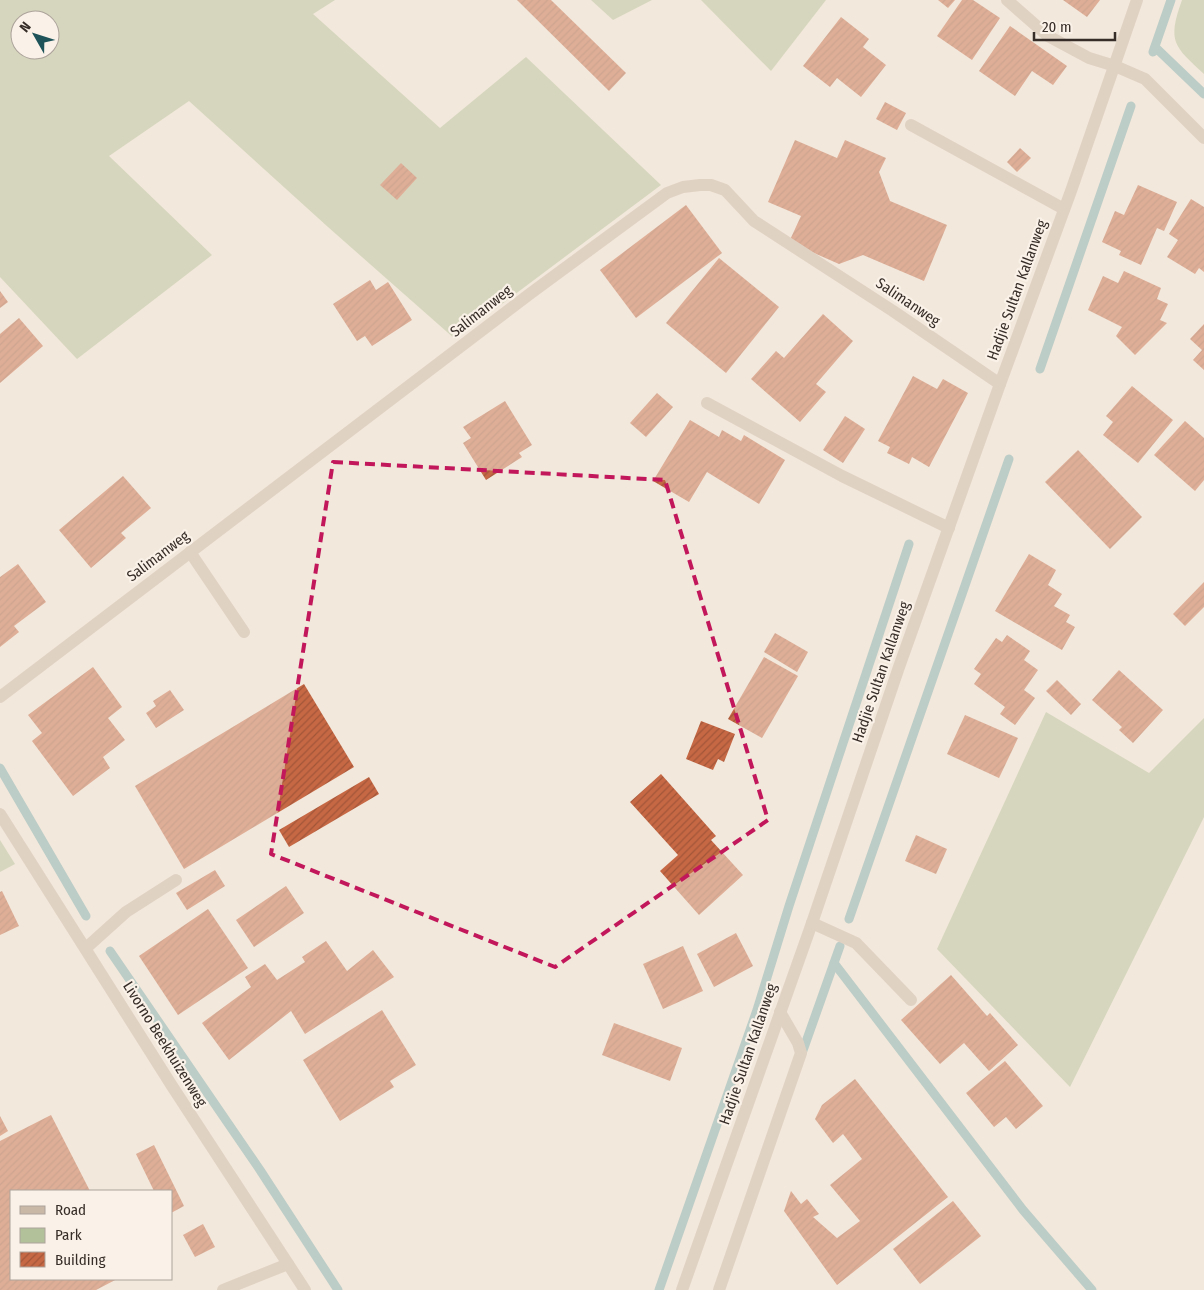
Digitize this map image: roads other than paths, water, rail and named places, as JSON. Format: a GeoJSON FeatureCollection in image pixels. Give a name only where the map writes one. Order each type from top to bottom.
{"type":"FeatureCollection","features":[{"type":"Feature","properties":{"kind":"street"},"geometry":{"type":"LineString","coordinates":[[1007,0],[1048,36],[1089,58],[1115,66],[1145,80],[1204,138]]}},
{"type":"Feature","properties":{"kind":"street","name":"Hadjie Sultan Kallanweg"},"geometry":{"type":"LineString","coordinates":[[682,1290],[812,923],[899,667],[1137,0]]}},
{"type":"Feature","properties":{"kind":"street"},"geometry":{"type":"LineString","coordinates":[[910,125],[1064,209]]}},
{"type":"Feature","properties":{"kind":"street","name":"Salimanweg"},"geometry":{"type":"LineString","coordinates":[[0,697],[531,293],[668,193],[684,187],[711,185],[725,190],[754,221],[893,311],[1000,384]]}},
{"type":"Feature","properties":{"kind":"street"},"geometry":{"type":"LineString","coordinates":[[707,403],[842,476],[949,528]]}},
{"type":"Feature","properties":{"kind":"street"},"geometry":{"type":"LineString","coordinates":[[190,552],[244,632]]}},
{"type":"Feature","properties":{"kind":"street","name":"Livorno Beekhuizenweg"},"geometry":{"type":"LineString","coordinates":[[0,814],[172,1086],[305,1290]]}},
{"type":"Feature","properties":{"kind":"street"},"geometry":{"type":"LineString","coordinates":[[86,948],[126,912],[176,880]]}},
{"type":"Feature","properties":{"kind":"street"},"geometry":{"type":"LineString","coordinates":[[812,923],[856,943],[911,1000]]}},
{"type":"Feature","properties":{"kind":"street"},"geometry":{"type":"LineString","coordinates":[[718,1290],[801,1052],[798,1043],[780,1012]]}},
{"type":"Feature","properties":{"kind":"street"},"geometry":{"type":"LineString","coordinates":[[222,1290],[288,1264]]}},
{"type":"Feature","properties":{"kind":"waterway"},"geometry":{"type":"LineString","coordinates":[[1153,52],[1171,0]]}},
{"type":"Feature","properties":{"kind":"waterway"},"geometry":{"type":"LineString","coordinates":[[1155,47],[1204,94]]}},
{"type":"Feature","properties":{"kind":"waterway"},"geometry":{"type":"LineString","coordinates":[[1040,369],[1131,106]]}},
{"type":"Feature","properties":{"kind":"waterway"},"geometry":{"type":"LineString","coordinates":[[849,919],[1009,459]]}},
{"type":"Feature","properties":{"kind":"waterway"},"geometry":{"type":"LineString","coordinates":[[659,1290],[757,1010],[789,906],[909,544]]}},
{"type":"Feature","properties":{"kind":"waterway"},"geometry":{"type":"LineString","coordinates":[[0,768],[86,916]]}},
{"type":"Feature","properties":{"kind":"waterway"},"geometry":{"type":"LineString","coordinates":[[801,1056],[840,946]]}},
{"type":"Feature","properties":{"kind":"waterway"},"geometry":{"type":"LineString","coordinates":[[110,951],[260,1170],[338,1290]]}},
{"type":"Feature","properties":{"kind":"waterway"},"geometry":{"type":"LineString","coordinates":[[834,963],[1023,1210],[1092,1290]]}}]}
